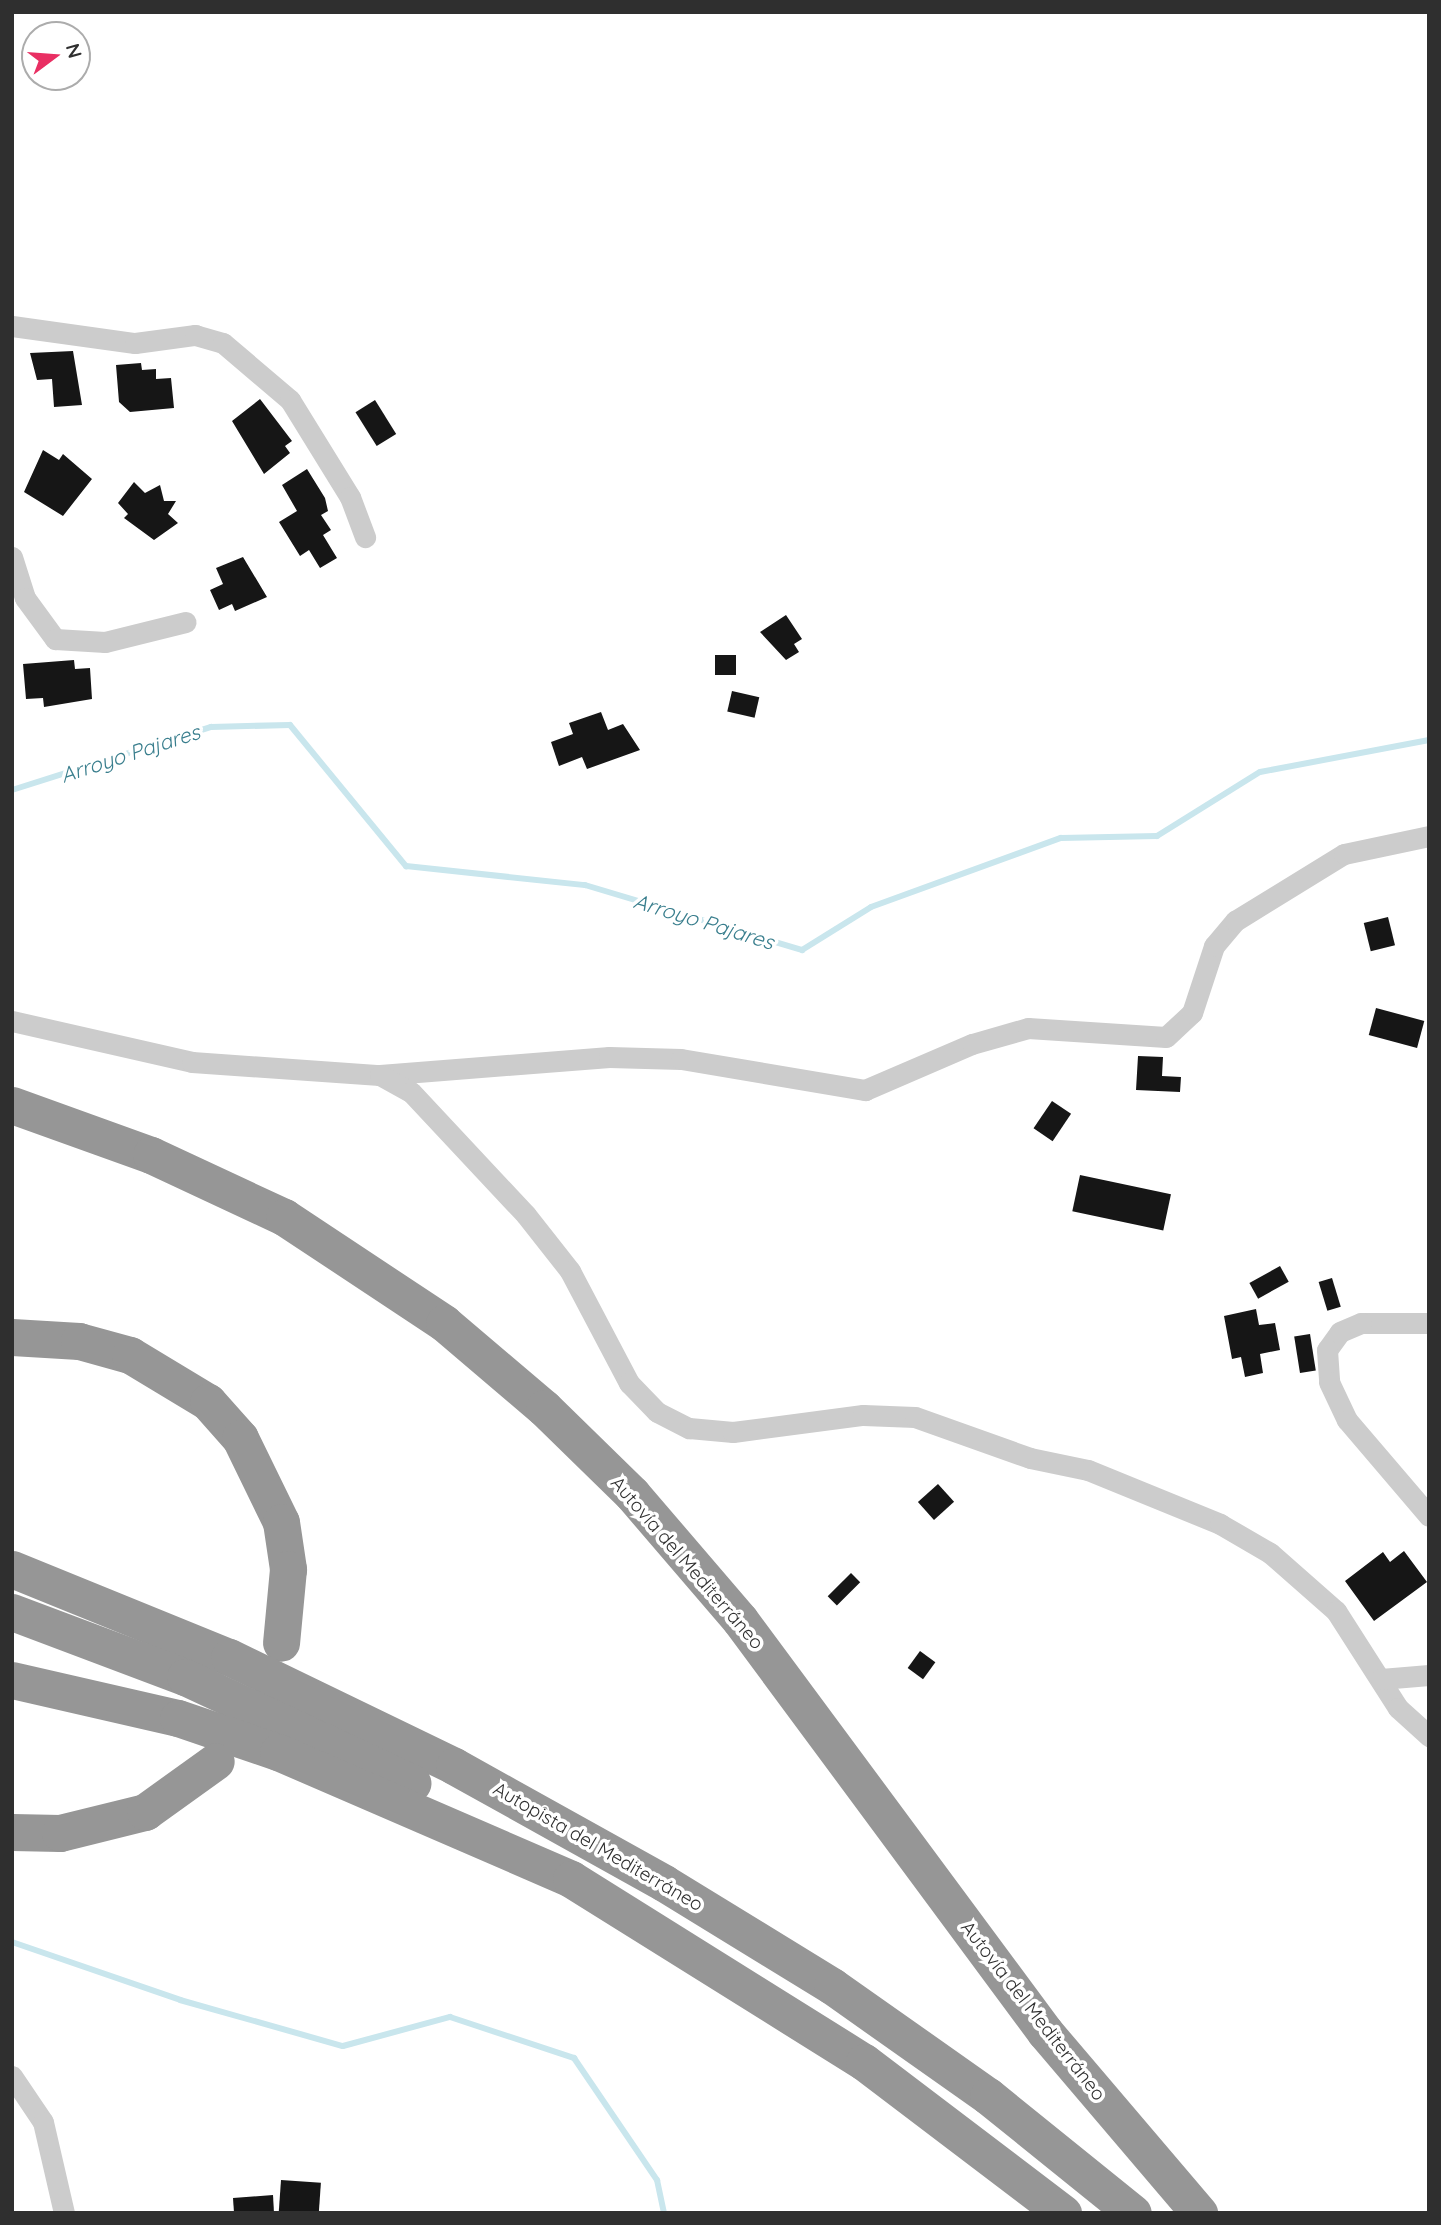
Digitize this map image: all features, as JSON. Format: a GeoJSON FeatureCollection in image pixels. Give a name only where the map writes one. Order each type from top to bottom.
{"type":"FeatureCollection","features":[{"type":"Feature","properties":{"kind":"highway","name":"Autovía del Mediterráneo"},"geometry":{"type":"LineString","coordinates":[[12,1105],[151,1155],[284,1217],[444,1323],[544,1408],[632,1494],[740,1620],[1045,2032],[1199,2213]]}},
{"type":"Feature","properties":{"kind":"highway"},"geometry":{"type":"LineString","coordinates":[[12,1337],[79,1341],[130,1355],[208,1402],[240,1438],[281,1522],[289,1569],[281,1643]]}},
{"type":"Feature","properties":{"kind":"highway","name":"Autopista del Mediterráneo"},"geometry":{"type":"LineString","coordinates":[[12,1570],[242,1663],[454,1766],[664,1883],[832,1986],[988,2096],[1133,2213]]}},
{"type":"Feature","properties":{"kind":"highway","name":"Autopista del Mediterráneo"},"geometry":{"type":"LineString","coordinates":[[12,1612],[185,1677],[351,1752],[526,1842],[571,1879]]}},
{"type":"Feature","properties":{"kind":"highway"},"geometry":{"type":"LineString","coordinates":[[12,1680],[178,1718],[278,1752],[571,1879],[864,2062],[1063,2213]]}},
{"type":"Feature","properties":{"kind":"highway"},"geometry":{"type":"LineString","coordinates":[[12,1832],[60,1833],[145,1812],[216,1761]]}},
{"type":"Feature","properties":{"kind":"street"},"geometry":{"type":"LineString","coordinates":[[12,326],[135,343],[195,335],[223,343],[290,400],[350,497],[365,537]]}},
{"type":"Feature","properties":{"kind":"street"},"geometry":{"type":"LineString","coordinates":[[12,557],[25,598],[55,639],[105,642],[186,622]]}},
{"type":"Feature","properties":{"kind":"street"},"geometry":{"type":"LineString","coordinates":[[12,1021],[143,1054],[380,1075],[621,1057],[681,1059],[865,1090],[972,1044],[1028,1028],[1166,1037],[1192,1013],[1214,946],[1235,921],[1344,854],[1429,836]]}},
{"type":"Feature","properties":{"kind":"street"},"geometry":{"type":"LineString","coordinates":[[380,1075],[411,1092],[526,1215],[570,1271],[629,1383],[657,1412],[689,1428],[733,1432],[863,1415],[915,1417],[1030,1458],[1088,1469],[1220,1524],[1270,1553],[1336,1611],[1398,1708],[1429,1736]]}},
{"type":"Feature","properties":{"kind":"street"},"geometry":{"type":"LineString","coordinates":[[1429,1323],[1360,1322],[1340,1332],[1327,1350],[1329,1382],[1347,1420],[1429,1516]]}},
{"type":"Feature","properties":{"kind":"street"},"geometry":{"type":"LineString","coordinates":[[1381,1679],[1429,1675]]}},
{"type":"Feature","properties":{"kind":"street"},"geometry":{"type":"LineString","coordinates":[[12,2076],[43,2122],[64,2213]]}},
{"type":"Feature","properties":{"kind":"building"},"geometry":{"type":"Polygon","coordinates":[[[73,351],[82,405],[54,407],[52,379],[37,380],[30,353],[73,351]]]}},
{"type":"Feature","properties":{"kind":"building"},"geometry":{"type":"Polygon","coordinates":[[[141,363],[142,370],[156,369],[156,379],[171,378],[174,408],[130,412],[119,402],[116,365],[141,363]]]}},
{"type":"Feature","properties":{"kind":"building"},"geometry":{"type":"Polygon","coordinates":[[[260,399],[292,441],[285,446],[290,453],[264,474],[232,421],[260,399]]]}},
{"type":"Feature","properties":{"kind":"building"},"geometry":{"type":"Polygon","coordinates":[[[375,400],[396,434],[377,446],[355,412],[375,400]]]}},
{"type":"Feature","properties":{"kind":"building"},"geometry":{"type":"Polygon","coordinates":[[[43,450],[59,460],[63,454],[92,479],[63,516],[24,492],[43,450]]]}},
{"type":"Feature","properties":{"kind":"building"},"geometry":{"type":"Polygon","coordinates":[[[307,469],[325,498],[328,511],[321,515],[331,530],[323,535],[337,558],[320,568],[309,550],[300,556],[279,522],[297,511],[282,485],[307,469]]]}},
{"type":"Feature","properties":{"kind":"building"},"geometry":{"type":"Polygon","coordinates":[[[134,482],[145,493],[160,485],[164,501],[176,501],[168,514],[178,523],[154,540],[124,518],[128,514],[118,503],[134,482]]]}},
{"type":"Feature","properties":{"kind":"building"},"geometry":{"type":"Polygon","coordinates":[[[243,557],[267,597],[235,611],[232,604],[219,610],[210,590],[223,584],[216,568],[243,557]]]}},
{"type":"Feature","properties":{"kind":"building"},"geometry":{"type":"Polygon","coordinates":[[[786,615],[802,639],[794,644],[799,652],[786,660],[760,632],[786,615]]]}},
{"type":"Feature","properties":{"kind":"building"},"geometry":{"type":"Polygon","coordinates":[[[715,655],[736,655],[736,675],[715,675],[715,655]]]}},
{"type":"Feature","properties":{"kind":"building"},"geometry":{"type":"Polygon","coordinates":[[[74,660],[75,669],[90,668],[92,699],[44,707],[43,698],[26,699],[23,664],[74,660]]]}},
{"type":"Feature","properties":{"kind":"building"},"geometry":{"type":"Polygon","coordinates":[[[732,691],[759,697],[755,718],[727,711],[732,691]]]}},
{"type":"Feature","properties":{"kind":"building"},"geometry":{"type":"Polygon","coordinates":[[[601,712],[608,730],[623,724],[640,750],[587,769],[582,757],[559,766],[551,742],[573,734],[569,723],[601,712]]]}},
{"type":"Feature","properties":{"kind":"building"},"geometry":{"type":"Polygon","coordinates":[[[1388,917],[1395,945],[1371,951],[1364,923],[1388,917]]]}},
{"type":"Feature","properties":{"kind":"building"},"geometry":{"type":"Polygon","coordinates":[[[1376,1008],[1424,1021],[1417,1048],[1369,1035],[1376,1008]]]}},
{"type":"Feature","properties":{"kind":"building"},"geometry":{"type":"Polygon","coordinates":[[[1138,1056],[1163,1057],[1162,1076],[1181,1077],[1180,1092],[1136,1090],[1138,1056]]]}},
{"type":"Feature","properties":{"kind":"building"},"geometry":{"type":"Polygon","coordinates":[[[1052,1101],[1071,1114],[1053,1141],[1034,1128],[1052,1101]]]}},
{"type":"Feature","properties":{"kind":"building"},"geometry":{"type":"Polygon","coordinates":[[[1080,1175],[1171,1194],[1163,1231],[1072,1211],[1080,1175]]]}},
{"type":"Feature","properties":{"kind":"building"},"geometry":{"type":"Polygon","coordinates":[[[1280,1266],[1289,1282],[1258,1299],[1249,1283],[1280,1266]]]}},
{"type":"Feature","properties":{"kind":"building"},"geometry":{"type":"Polygon","coordinates":[[[1332,1278],[1341,1307],[1327,1311],[1319,1282],[1332,1278]]]}},
{"type":"Feature","properties":{"kind":"building"},"geometry":{"type":"Polygon","coordinates":[[[1256,1309],[1259,1325],[1275,1323],[1280,1350],[1260,1354],[1263,1373],[1245,1377],[1241,1357],[1232,1359],[1224,1316],[1256,1309]]]}},
{"type":"Feature","properties":{"kind":"building"},"geometry":{"type":"Polygon","coordinates":[[[1310,1334],[1316,1371],[1300,1373],[1294,1337],[1310,1334]]]}},
{"type":"Feature","properties":{"kind":"building"},"geometry":{"type":"Polygon","coordinates":[[[938,1484],[954,1502],[934,1520],[918,1502],[938,1484]]]}},
{"type":"Feature","properties":{"kind":"building"},"geometry":{"type":"Polygon","coordinates":[[[1404,1551],[1427,1582],[1374,1621],[1345,1581],[1383,1552],[1390,1562],[1404,1551]]]}},
{"type":"Feature","properties":{"kind":"building"},"geometry":{"type":"Polygon","coordinates":[[[851,1573],[860,1582],[837,1606],[828,1596],[851,1573]]]}},
{"type":"Feature","properties":{"kind":"building"},"geometry":{"type":"Polygon","coordinates":[[[920,1651],[935,1662],[923,1679],[908,1668],[920,1651]]]}},
{"type":"Feature","properties":{"kind":"building"},"geometry":{"type":"Polygon","coordinates":[[[281,2180],[321,2183],[319,2213],[279,2213],[281,2180]]]}},
{"type":"Feature","properties":{"kind":"building"},"geometry":{"type":"Polygon","coordinates":[[[273,2195],[274,2213],[234,2213],[233,2198],[273,2195]]]}},
{"type":"Feature","properties":{"kind":"waterway","name":"Arroyo Pajares"},"geometry":{"type":"LineString","coordinates":[[12,790],[211,727],[290,725],[406,866],[585,885],[802,950],[871,907],[1061,838],[1157,836],[1260,772],[1429,740]]}},
{"type":"Feature","properties":{"kind":"waterway"},"geometry":{"type":"LineString","coordinates":[[12,1942],[180,2000],[343,2046],[450,2017],[574,2058],[657,2180],[664,2213]]}}]}
